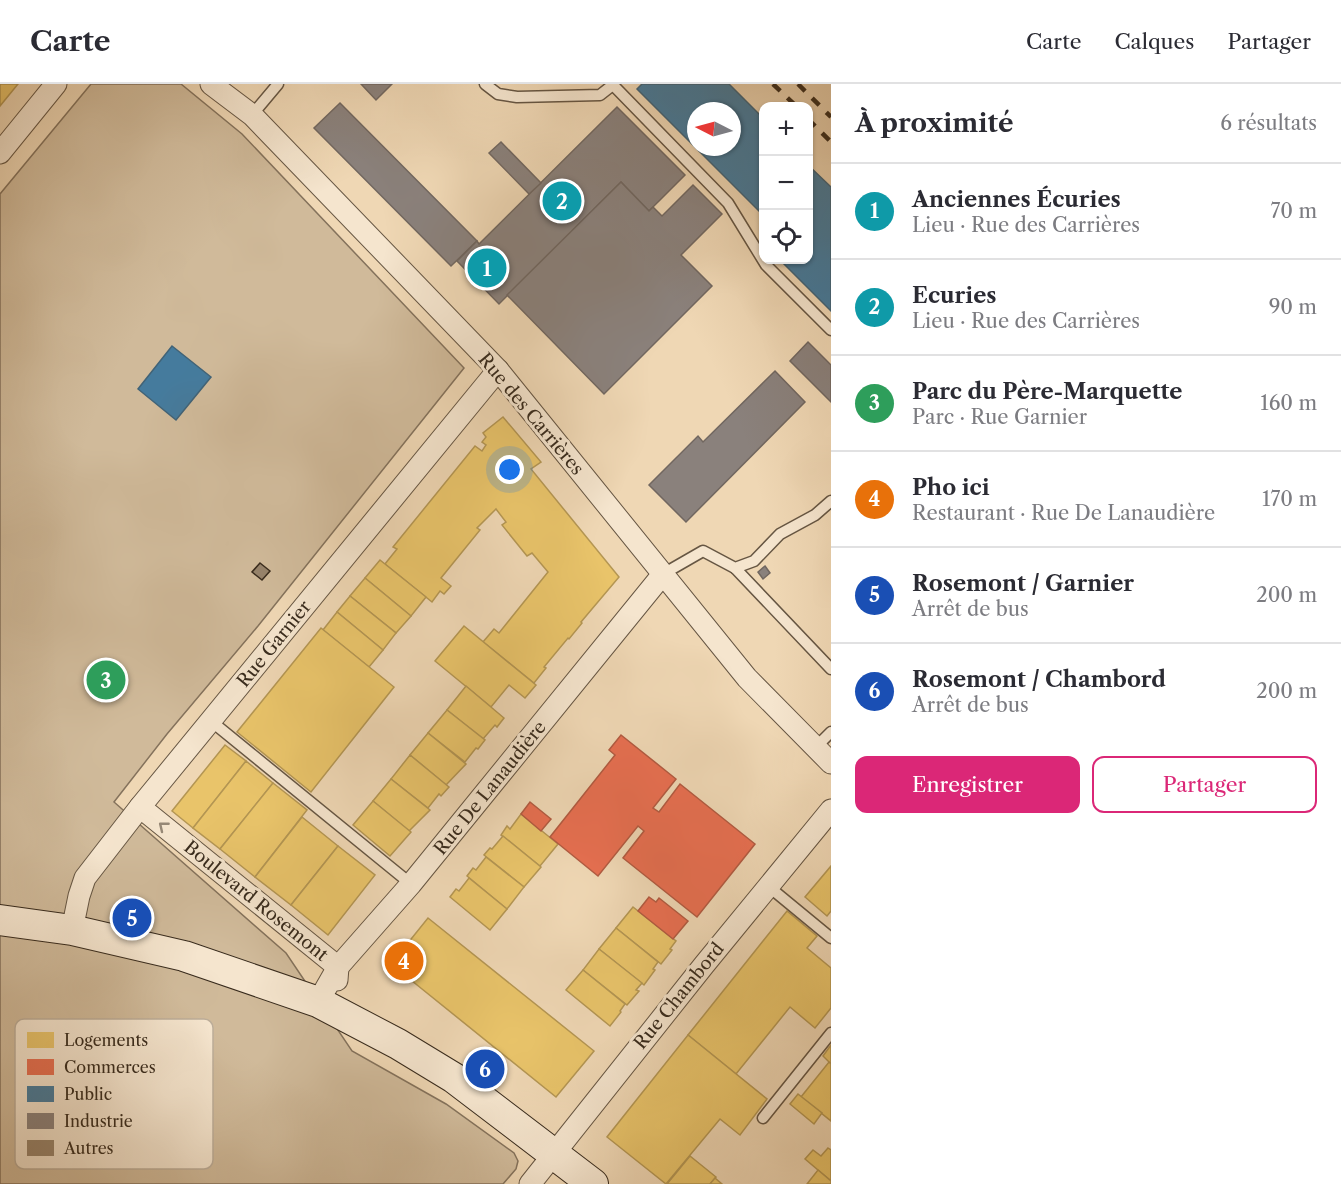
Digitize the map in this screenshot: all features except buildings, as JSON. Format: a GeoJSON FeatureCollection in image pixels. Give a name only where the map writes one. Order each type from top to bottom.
{"type":"FeatureCollection","features":[{"type":"Feature","properties":{"kind":"main road"},"geometry":{"type":"LineString","coordinates":[[0,920],[72,930],[184,956],[327,1006],[398,1044],[454,1078],[593,1184]]}},
{"type":"Feature","properties":{"kind":"street"},"geometry":{"type":"LineString","coordinates":[[3,144],[57,84]]}},
{"type":"Feature","properties":{"kind":"street","name":"Rue des Carrières"},"geometry":{"type":"LineString","coordinates":[[211,84],[252,115],[498,370],[747,678],[831,763]]}},
{"type":"Feature","properties":{"kind":"street","name":"Rue Garnier"},"geometry":{"type":"LineString","coordinates":[[72,930],[79,896],[86,878],[140,807],[498,370]]}},
{"type":"Feature","properties":{"kind":"street","name":"Rue De Lanaudière"},"geometry":{"type":"LineString","coordinates":[[338,967],[411,884],[663,574]]}},
{"type":"Feature","properties":{"kind":"street","name":"Boulevard Rosemont"},"geometry":{"type":"LineString","coordinates":[[140,807],[338,967],[327,1006]]}},
{"type":"Feature","properties":{"kind":"street","name":"Rue Chambord"},"geometry":{"type":"LineString","coordinates":[[530,1184],[831,810]]}},
{"type":"Feature","properties":{"kind":"lane"},"geometry":{"type":"LineString","coordinates":[[252,115],[279,84]]}},
{"type":"Feature","properties":{"kind":"lane"},"geometry":{"type":"LineString","coordinates":[[485,84],[498,94],[517,97],[600,95],[613,85],[728,203],[766,265],[831,330]]}},
{"type":"Feature","properties":{"kind":"lane"},"geometry":{"type":"LineString","coordinates":[[735,568],[754,561],[780,534],[815,515],[831,501]]}},
{"type":"Feature","properties":{"kind":"lane"},"geometry":{"type":"LineString","coordinates":[[663,574],[703,551],[735,568],[831,669]]}},
{"type":"Feature","properties":{"kind":"lane"},"geometry":{"type":"LineString","coordinates":[[211,721],[411,884]]}},
{"type":"Feature","properties":{"kind":"lane"},"geometry":{"type":"LineString","coordinates":[[816,747],[831,732]]}},
{"type":"Feature","properties":{"kind":"lane"},"geometry":{"type":"LineString","coordinates":[[768,886],[831,938]]}},
{"type":"Feature","properties":{"kind":"lane"},"geometry":{"type":"LineString","coordinates":[[763,1118],[831,1033]]}},
{"type":"Feature","properties":{"kind":"shaded area"},"geometry":{"type":"Polygon","coordinates":[[[91,84],[181,84],[242,134],[464,368],[114,802],[286,953],[352,1051],[446,1104],[514,1153],[518,1161],[516,1169],[503,1184],[0,1184],[0,194],[91,84]]]}},
{"type":"Feature","properties":{"kind":"railway"},"geometry":{"type":"LineString","coordinates":[[773,84],[792,102]]}},
{"type":"Feature","properties":{"kind":"railway"},"geometry":{"type":"LineString","coordinates":[[798,84],[831,117]]}},
{"type":"Feature","properties":{"kind":"railway"},"geometry":{"type":"LineString","coordinates":[[813,124],[831,142]]}},
{"type":"Feature","properties":{"kind":"place","name":"Ecuries"},"geometry":{"type":"Point","coordinates":[562,201]}},
{"type":"Feature","properties":{"kind":"place","name":"Anciennes Écuries"},"geometry":{"type":"Point","coordinates":[487,268]}},
{"type":"Feature","properties":{"kind":"place","name":"Parc du Père-Marquette"},"geometry":{"type":"Point","coordinates":[106,680]}},
{"type":"Feature","properties":{"kind":"place","name":"Rosemont / Garnier"},"geometry":{"type":"Point","coordinates":[132,918]}},
{"type":"Feature","properties":{"kind":"place","name":"Pho ici"},"geometry":{"type":"Point","coordinates":[404,961]}},
{"type":"Feature","properties":{"kind":"place","name":"Rosemont / Chambord"},"geometry":{"type":"Point","coordinates":[485,1069]}}]}
